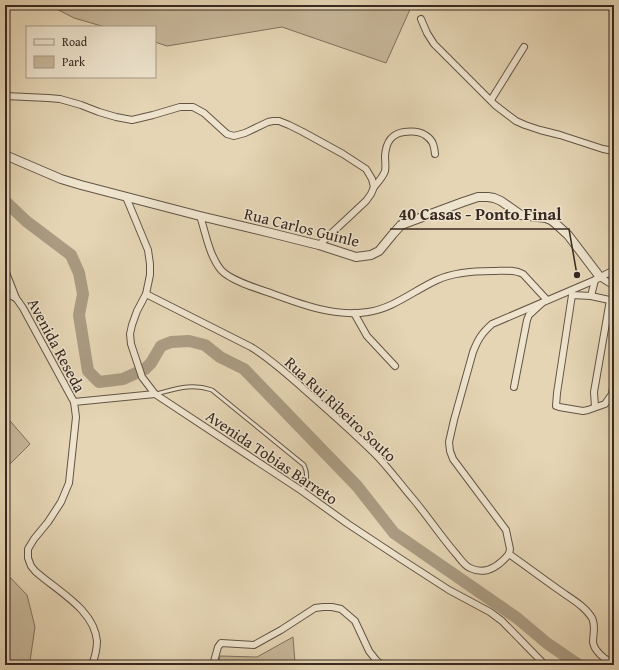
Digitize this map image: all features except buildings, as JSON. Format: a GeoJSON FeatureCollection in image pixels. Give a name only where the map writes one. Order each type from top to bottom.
{"type":"FeatureCollection","features":[{"type":"Feature","properties":{"kind":"street"},"geometry":{"type":"LineString","coordinates":[[422,18],[427,33],[434,44],[491,100],[516,121],[603,149],[614,151]]}},
{"type":"Feature","properties":{"kind":"street"},"geometry":{"type":"LineString","coordinates":[[491,100],[524,47]]}},
{"type":"Feature","properties":{"kind":"street"},"geometry":{"type":"LineString","coordinates":[[5,96],[60,100],[81,105],[116,117],[132,120],[180,107],[193,107],[204,113],[227,134],[234,136],[245,133],[268,122],[279,121],[303,132],[343,154],[366,169],[372,178],[374,186]]}},
{"type":"Feature","properties":{"kind":"street"},"geometry":{"type":"LineString","coordinates":[[320,245],[366,202],[374,186],[385,172],[385,154],[388,143],[397,133],[410,131],[420,132],[429,138],[433,143],[435,154]]}},
{"type":"Feature","properties":{"kind":"street","name":"Rua Carlos Guinle"},"geometry":{"type":"LineString","coordinates":[[5,155],[61,179],[200,216],[320,245],[356,257],[371,255],[379,251],[401,225],[478,197],[494,198],[521,215],[546,218],[556,224],[568,235],[598,278]]}},
{"type":"Feature","properties":{"kind":"street","name":"Avenida Tobias Barreto"},"geometry":{"type":"LineString","coordinates":[[126,197],[148,250],[150,264],[150,275],[146,294],[134,318],[130,334],[131,344],[142,377],[155,394],[302,491],[348,524],[407,563],[449,590],[490,612],[502,621],[545,665]]}},
{"type":"Feature","properties":{"kind":"street"},"geometry":{"type":"LineString","coordinates":[[200,216],[214,259],[222,271],[227,275],[237,281],[292,301],[323,310],[341,313],[354,313],[382,309],[396,304],[446,276],[480,271],[519,271],[546,300]]}},
{"type":"Feature","properties":{"kind":"street"},"geometry":{"type":"LineString","coordinates":[[5,270],[16,298]]}},
{"type":"Feature","properties":{"kind":"street"},"geometry":{"type":"LineString","coordinates":[[614,270],[492,324],[484,331],[473,352],[449,442],[453,459],[506,530],[510,549],[509,554],[587,612],[592,619],[594,626],[593,642],[595,648],[601,655],[614,663]]}},
{"type":"Feature","properties":{"kind":"street"},"geometry":{"type":"LineString","coordinates":[[598,278],[614,286]]}},
{"type":"Feature","properties":{"kind":"street"},"geometry":{"type":"LineString","coordinates":[[591,296],[598,278]]}},
{"type":"Feature","properties":{"kind":"street","name":"Avenida Reseda"},"geometry":{"type":"LineString","coordinates":[[5,293],[16,298],[23,308],[74,402],[76,417],[69,483],[61,502],[48,522],[30,544],[28,549],[28,558],[35,572],[78,606],[90,621],[97,641],[92,665]]}},
{"type":"Feature","properties":{"kind":"street","name":"Rua Rui Ribeiro Souto"},"geometry":{"type":"LineString","coordinates":[[146,294],[251,347],[285,372],[376,455],[468,568],[485,571],[494,568],[509,554]]}},
{"type":"Feature","properties":{"kind":"street"},"geometry":{"type":"LineString","coordinates":[[595,407],[595,386],[612,300],[591,296],[572,295],[556,406],[583,411],[605,404],[612,394],[614,381]]}},
{"type":"Feature","properties":{"kind":"street"},"geometry":{"type":"LineString","coordinates":[[514,388],[527,320],[530,315],[546,300]]}},
{"type":"Feature","properties":{"kind":"street"},"geometry":{"type":"LineString","coordinates":[[354,313],[367,336],[395,366]]}},
{"type":"Feature","properties":{"kind":"street"},"geometry":{"type":"LineString","coordinates":[[74,402],[155,394]]}},
{"type":"Feature","properties":{"kind":"street"},"geometry":{"type":"LineString","coordinates":[[213,665],[218,647],[221,643],[254,645],[315,608],[323,607],[341,609],[355,621],[369,651],[382,665]]}},
{"type":"Feature","properties":{"kind":"lane"},"geometry":{"type":"LineString","coordinates":[[155,394],[188,387],[212,390],[304,465],[307,474],[302,491]]}},
{"type":"Feature","properties":{"kind":"green space"},"geometry":{"type":"Polygon","coordinates":[[[49,5],[412,5],[386,63],[282,27],[167,46],[156,42],[156,26],[102,26],[74,18],[49,5]]]}},
{"type":"Feature","properties":{"kind":"green space"},"geometry":{"type":"Polygon","coordinates":[[[5,415],[30,444],[5,469],[5,415]]]}},
{"type":"Feature","properties":{"kind":"green space"},"geometry":{"type":"Polygon","coordinates":[[[5,572],[27,595],[35,627],[30,661],[36,665],[5,665],[5,572]]]}},
{"type":"Feature","properties":{"kind":"green space"},"geometry":{"type":"Polygon","coordinates":[[[293,637],[295,663],[301,665],[218,665],[220,656],[257,657],[293,637]]]}},
{"type":"Feature","properties":{"kind":"waterway"},"geometry":{"type":"LineString","coordinates":[[5,201],[26,221],[71,255],[79,273],[83,294],[79,315],[88,371],[99,382],[123,379],[145,369],[151,363],[161,346],[171,342],[189,341],[205,345],[220,357],[244,369],[357,486],[394,533],[517,618],[548,644],[579,665]]}},
{"type":"Feature","properties":{"kind":"place","name":"40 Casas - Ponto Final"},"geometry":{"type":"Point","coordinates":[577,275]}}]}
